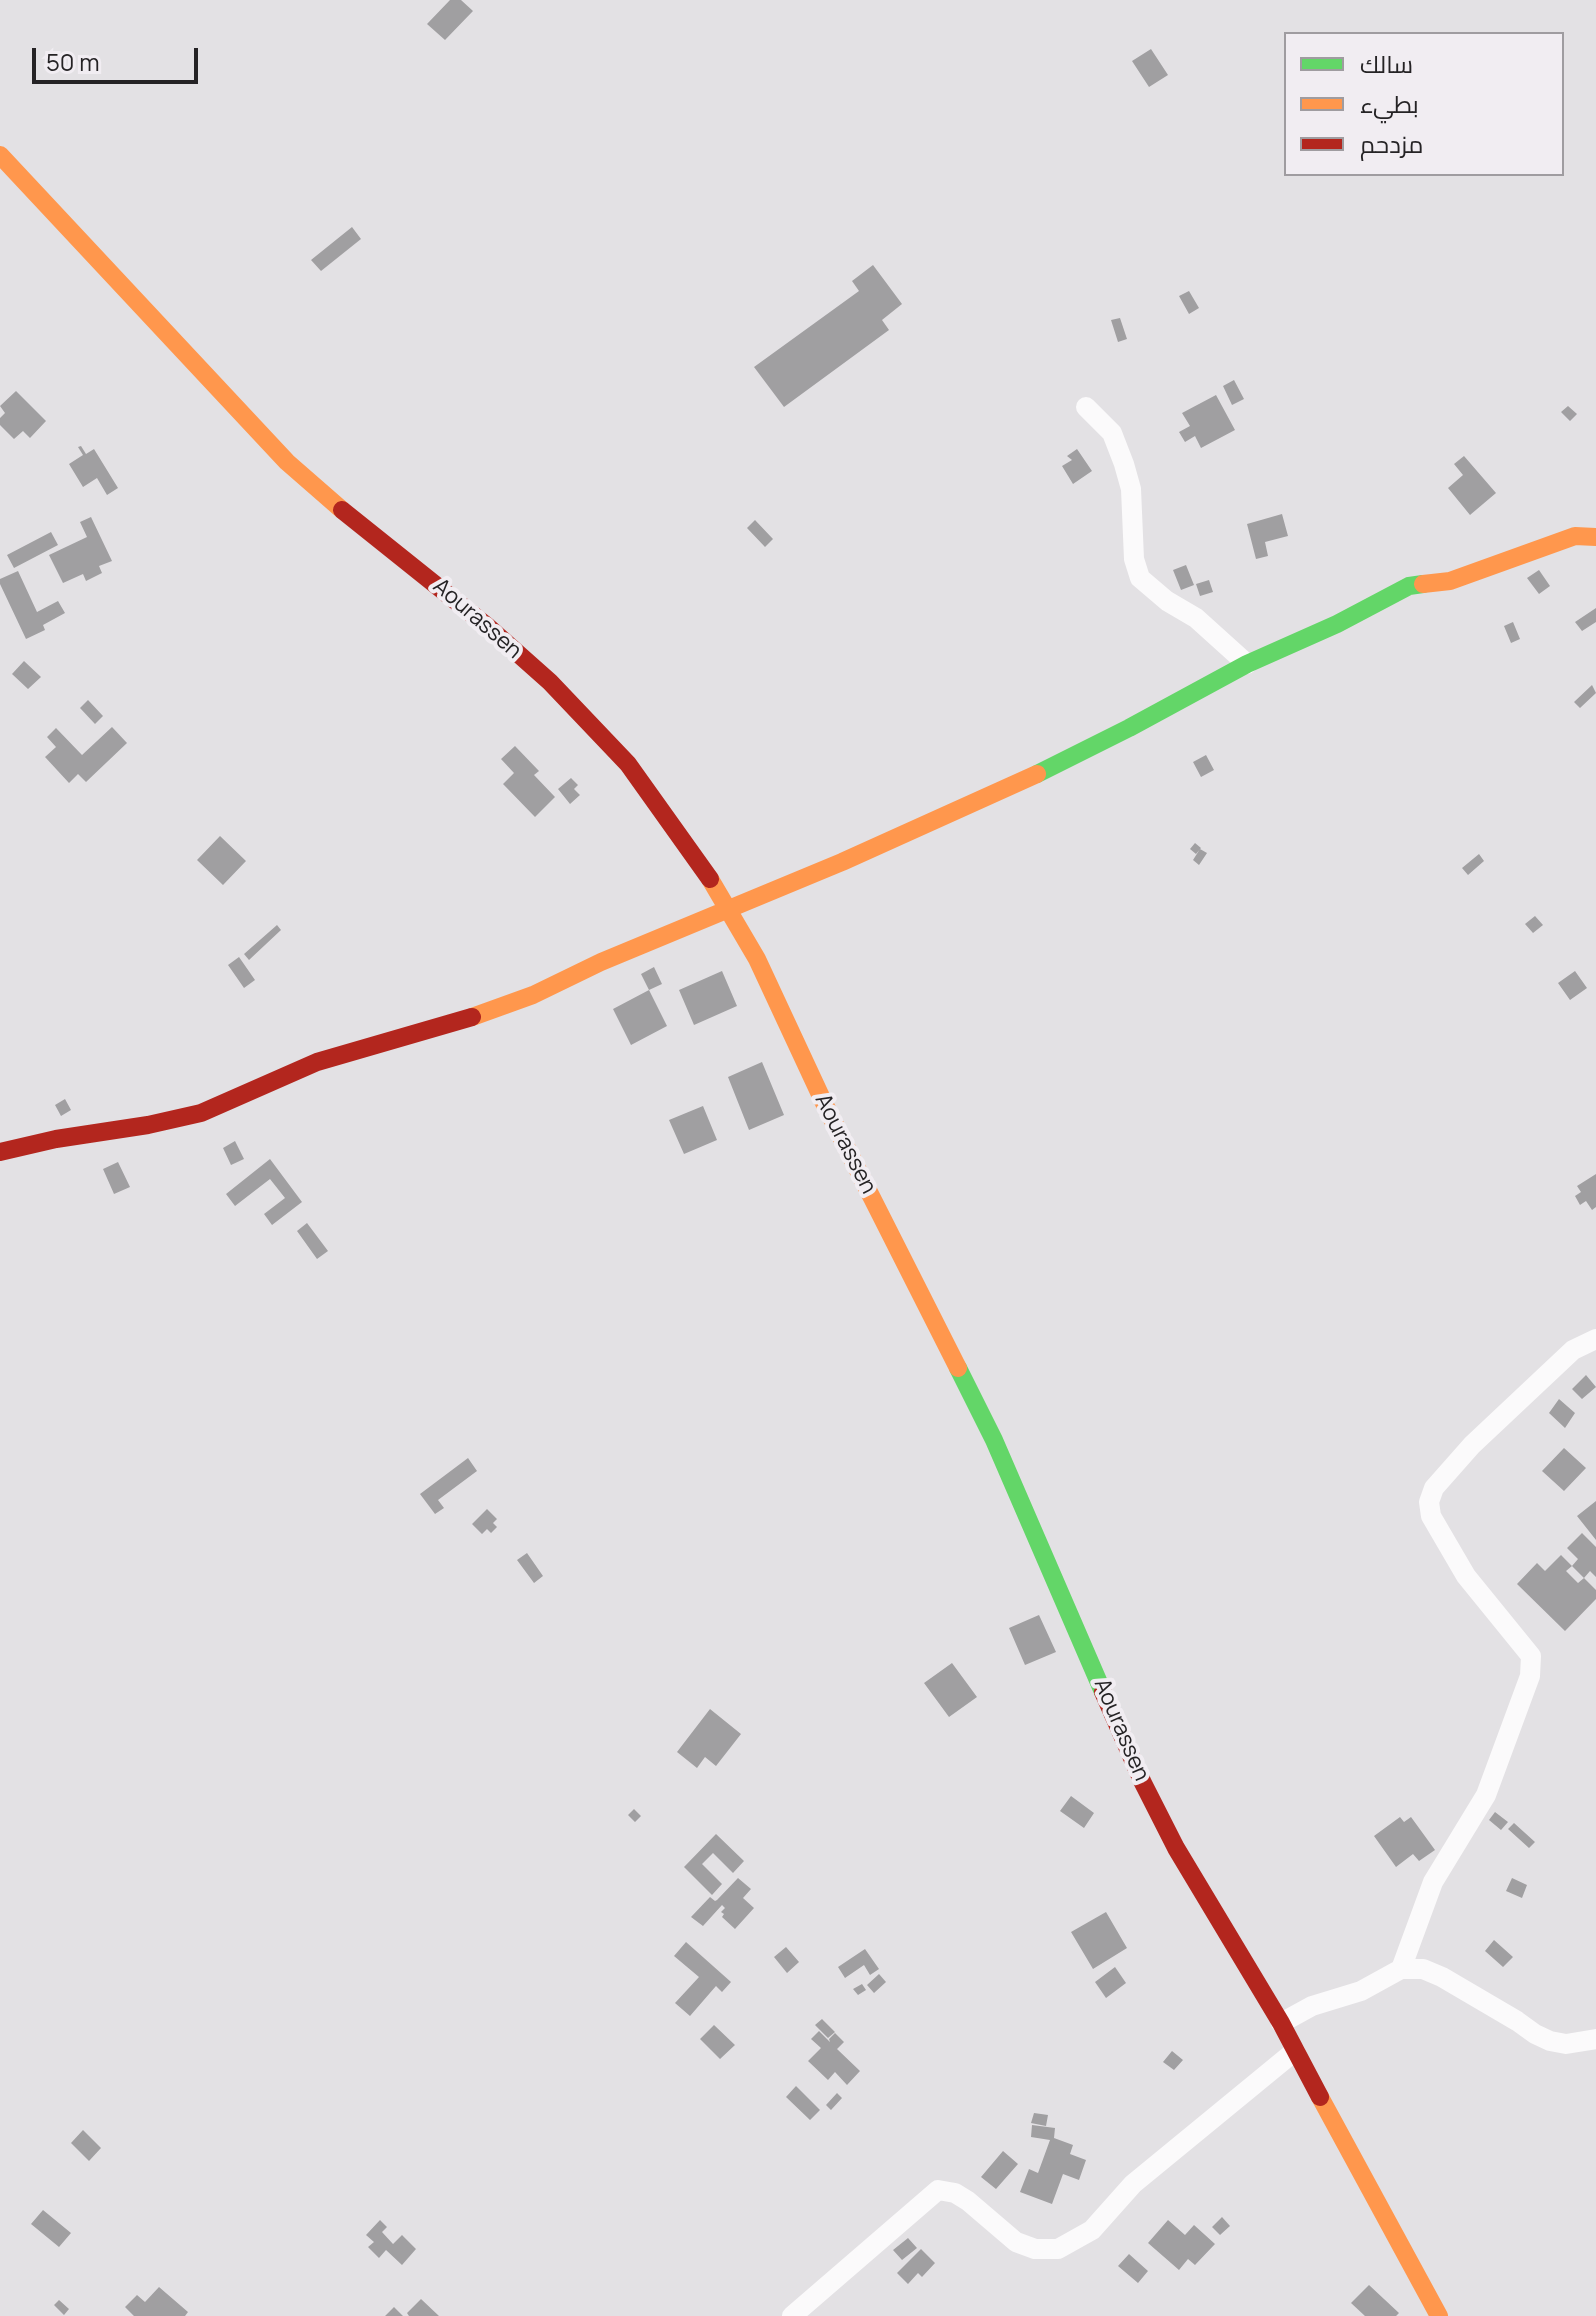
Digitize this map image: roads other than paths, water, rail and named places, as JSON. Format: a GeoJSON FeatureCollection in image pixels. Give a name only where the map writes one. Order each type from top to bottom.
{"type":"FeatureCollection","features":[{"type":"Feature","properties":{"kind":"street","name":"Aourassen"},"geometry":{"type":"LineString","coordinates":[[0,155],[287,462],[333,503],[487,626],[550,682],[628,764],[704,868],[757,959],[824,1103],[994,1440],[1143,1783],[1176,1848],[1281,2023],[1439,2316]]}},
{"type":"Feature","properties":{"kind":"street"},"geometry":{"type":"LineString","coordinates":[[1086,407],[1112,433],[1124,464],[1131,489],[1134,559],[1140,578],[1167,601],[1196,618],[1247,664]]}},
{"type":"Feature","properties":{"kind":"street"},"geometry":{"type":"LineString","coordinates":[[0,1152],[201,1113],[317,1062],[456,1023],[533,995],[601,962],[855,856],[1041,772],[1247,664],[1337,624],[1409,586],[1450,581],[1575,536],[1596,537]]}},
{"type":"Feature","properties":{"kind":"street"},"geometry":{"type":"LineString","coordinates":[[1401,1969],[1433,1882],[1486,1795],[1530,1676],[1531,1656],[1466,1576],[1431,1516],[1429,1502],[1434,1488],[1472,1445],[1573,1350],[1596,1339]]}},
{"type":"Feature","properties":{"kind":"street"},"geometry":{"type":"LineString","coordinates":[[1281,2023],[1312,2006],[1361,1991],[1401,1969],[1423,1969],[1442,1977],[1550,2041],[1566,2044],[1596,2039]]}},
{"type":"Feature","properties":{"kind":"street"},"geometry":{"type":"LineString","coordinates":[[792,2316],[938,2190],[955,2193],[968,2201],[1016,2242],[1035,2249],[1058,2249],[1092,2230],[1133,2184],[1295,2051]]}}]}
